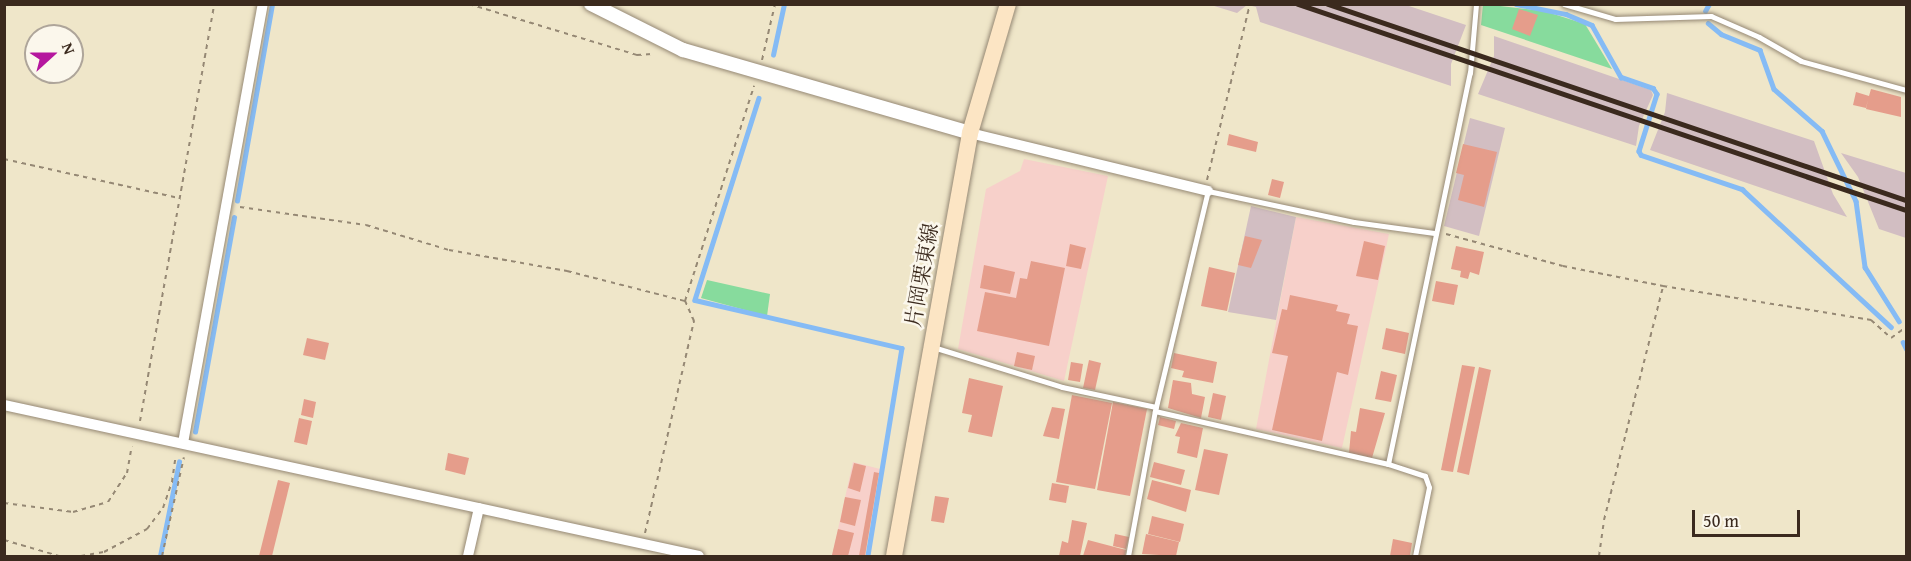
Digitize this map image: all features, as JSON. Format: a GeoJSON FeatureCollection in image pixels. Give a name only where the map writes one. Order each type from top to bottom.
{"type":"FeatureCollection","features":[{"type":"Feature","properties":{"kind":"main road","name":"片岡栗東線"},"geometry":{"type":"LineString","coordinates":[[894,556],[970,133],[1008,4]]}},
{"type":"Feature","properties":{"kind":"street"},"geometry":{"type":"LineString","coordinates":[[183,443],[262,4]]}},
{"type":"Feature","properties":{"kind":"street"},"geometry":{"type":"LineString","coordinates":[[591,4],[683,50],[758,74],[970,133],[1208,191]]}},
{"type":"Feature","properties":{"kind":"street"},"geometry":{"type":"LineString","coordinates":[[4,405],[699,556]]}},
{"type":"Feature","properties":{"kind":"street"},"geometry":{"type":"LineString","coordinates":[[468,556],[479,508]]}},
{"type":"Feature","properties":{"kind":"lane"},"geometry":{"type":"LineString","coordinates":[[1388,464],[1434,233],[1470,73],[1476,4]]}},
{"type":"Feature","properties":{"kind":"lane"},"geometry":{"type":"LineString","coordinates":[[1564,4],[1615,19],[1711,16],[1759,36],[1801,61],[1906,90]]}},
{"type":"Feature","properties":{"kind":"lane"},"geometry":{"type":"LineString","coordinates":[[1128,556],[1156,409],[1208,191],[1354,222],[1434,233]]}},
{"type":"Feature","properties":{"kind":"lane"},"geometry":{"type":"LineString","coordinates":[[932,346],[1062,387],[1388,464],[1425,476],[1429,487],[1415,556]]}},
{"type":"Feature","properties":{"kind":"path"},"geometry":{"type":"LineString","coordinates":[[4,503],[73,512],[108,502],[127,473],[136,435],[214,4]]}},
{"type":"Feature","properties":{"kind":"path"},"geometry":{"type":"LineString","coordinates":[[469,4],[637,55],[652,54]]}},
{"type":"Feature","properties":{"kind":"path"},"geometry":{"type":"LineString","coordinates":[[642,544],[694,321],[685,301],[758,74],[775,4]]}},
{"type":"Feature","properties":{"kind":"path"},"geometry":{"type":"LineString","coordinates":[[1208,191],[1207,181],[1250,4]]}},
{"type":"Feature","properties":{"kind":"path"},"geometry":{"type":"LineString","coordinates":[[4,159],[179,198]]}},
{"type":"Feature","properties":{"kind":"path"},"geometry":{"type":"LineString","coordinates":[[226,205],[366,225],[449,250],[567,271],[685,301]]}},
{"type":"Feature","properties":{"kind":"path"},"geometry":{"type":"LineString","coordinates":[[1434,233],[1563,266],[1663,286],[1871,320],[1891,338],[1906,327]]}},
{"type":"Feature","properties":{"kind":"path"},"geometry":{"type":"LineString","coordinates":[[1599,556],[1604,520],[1663,286]]}},
{"type":"Feature","properties":{"kind":"path"},"geometry":{"type":"LineString","coordinates":[[81,556],[104,552],[147,529],[163,508],[183,443]]}},
{"type":"Feature","properties":{"kind":"path"},"geometry":{"type":"LineString","coordinates":[[162,556],[183,443]]}},
{"type":"Feature","properties":{"kind":"path"},"geometry":{"type":"LineString","coordinates":[[4,540],[59,556]]}},
{"type":"Feature","properties":{"kind":"shaded area"},"geometry":{"type":"Polygon","coordinates":[[[1247,4],[1237,13],[1211,5],[1247,4]]]}},
{"type":"Feature","properties":{"kind":"shaded area"},"geometry":{"type":"Polygon","coordinates":[[[1248,5],[1406,5],[1466,25],[1451,64],[1451,86],[1260,22],[1256,7],[1248,5]]]}},
{"type":"Feature","properties":{"kind":"shaded area"},"geometry":{"type":"Polygon","coordinates":[[[1494,36],[1651,90],[1653,95],[1639,126],[1636,146],[1478,94],[1494,56],[1494,36]]]}},
{"type":"Feature","properties":{"kind":"shaded area"},"geometry":{"type":"Polygon","coordinates":[[[1667,93],[1814,141],[1833,194],[1847,217],[1650,150],[1665,112],[1667,93]]]}},
{"type":"Feature","properties":{"kind":"shaded area"},"geometry":{"type":"Polygon","coordinates":[[[1470,118],[1505,128],[1479,236],[1444,226],[1470,118]]]}},
{"type":"Feature","properties":{"kind":"shaded area"},"geometry":{"type":"Polygon","coordinates":[[[1841,153],[1906,173],[1906,238],[1879,229],[1858,177],[1841,153]]]}},
{"type":"Feature","properties":{"kind":"shaded area"},"geometry":{"type":"Polygon","coordinates":[[[1024,159],[1108,176],[1064,381],[958,349],[986,189],[1020,171],[1024,159]]]}},
{"type":"Feature","properties":{"kind":"shaded area"},"geometry":{"type":"Polygon","coordinates":[[[1251,206],[1296,217],[1276,320],[1228,312],[1251,206]]]}},
{"type":"Feature","properties":{"kind":"shaded area"},"geometry":{"type":"Polygon","coordinates":[[[1296,217],[1389,234],[1342,448],[1256,429],[1296,217]]]}},
{"type":"Feature","properties":{"kind":"shaded area"},"geometry":{"type":"Polygon","coordinates":[[[853,462],[880,469],[865,556],[832,556],[853,462]]]}},
{"type":"Feature","properties":{"kind":"green space"},"geometry":{"type":"Polygon","coordinates":[[[1483,4],[1544,11],[1585,24],[1612,69],[1481,25],[1483,4]]]}},
{"type":"Feature","properties":{"kind":"green space"},"geometry":{"type":"Polygon","coordinates":[[[707,280],[770,294],[767,316],[701,298],[707,280]]]}},
{"type":"Feature","properties":{"kind":"building"},"geometry":{"type":"Polygon","coordinates":[[[1519,9],[1538,15],[1530,36],[1512,29],[1519,9]]]}},
{"type":"Feature","properties":{"kind":"building"},"geometry":{"type":"Polygon","coordinates":[[[1871,89],[1901,97],[1901,117],[1866,109],[1868,100],[1866,108],[1853,105],[1856,92],[1869,96],[1871,89]]]}},
{"type":"Feature","properties":{"kind":"building"},"geometry":{"type":"Polygon","coordinates":[[[1229,134],[1258,142],[1256,152],[1227,145],[1229,134]]]}},
{"type":"Feature","properties":{"kind":"building"},"geometry":{"type":"Polygon","coordinates":[[[1463,144],[1497,152],[1484,207],[1458,200],[1464,175],[1456,173],[1463,144]]]}},
{"type":"Feature","properties":{"kind":"building"},"geometry":{"type":"Polygon","coordinates":[[[1272,179],[1284,182],[1280,198],[1268,195],[1272,179]]]}},
{"type":"Feature","properties":{"kind":"building"},"geometry":{"type":"Polygon","coordinates":[[[1245,236],[1262,240],[1251,268],[1238,265],[1245,236]]]}},
{"type":"Feature","properties":{"kind":"building"},"geometry":{"type":"Polygon","coordinates":[[[1364,241],[1385,246],[1378,280],[1356,276],[1364,241]]]}},
{"type":"Feature","properties":{"kind":"building"},"geometry":{"type":"Polygon","coordinates":[[[1070,244],[1086,248],[1081,269],[1066,266],[1070,244]]]}},
{"type":"Feature","properties":{"kind":"building"},"geometry":{"type":"Polygon","coordinates":[[[1456,246],[1484,252],[1479,275],[1470,272],[1468,279],[1460,277],[1461,271],[1451,269],[1456,246]]]}},
{"type":"Feature","properties":{"kind":"building"},"geometry":{"type":"Polygon","coordinates":[[[1031,261],[1065,268],[1049,346],[977,331],[985,292],[1016,298],[1020,278],[1027,279],[1031,261]]]}},
{"type":"Feature","properties":{"kind":"building"},"geometry":{"type":"Polygon","coordinates":[[[984,265],[1015,272],[1010,294],[980,288],[984,265]]]}},
{"type":"Feature","properties":{"kind":"building"},"geometry":{"type":"Polygon","coordinates":[[[1209,267],[1235,273],[1227,311],[1201,306],[1209,267]]]}},
{"type":"Feature","properties":{"kind":"building"},"geometry":{"type":"Polygon","coordinates":[[[1436,281],[1458,285],[1454,305],[1432,301],[1436,281]]]}},
{"type":"Feature","properties":{"kind":"building"},"geometry":{"type":"Polygon","coordinates":[[[1290,295],[1338,305],[1336,311],[1350,314],[1347,324],[1358,326],[1348,375],[1337,372],[1322,441],[1272,430],[1288,356],[1272,353],[1282,309],[1287,310],[1290,295]]]}},
{"type":"Feature","properties":{"kind":"building"},"geometry":{"type":"Polygon","coordinates":[[[1386,328],[1409,333],[1405,354],[1382,349],[1386,328]]]}},
{"type":"Feature","properties":{"kind":"building"},"geometry":{"type":"Polygon","coordinates":[[[307,338],[329,343],[325,360],[303,355],[307,338]]]}},
{"type":"Feature","properties":{"kind":"building"},"geometry":{"type":"Polygon","coordinates":[[[1017,352],[1035,356],[1032,370],[1014,366],[1017,352]]]}},
{"type":"Feature","properties":{"kind":"building"},"geometry":{"type":"Polygon","coordinates":[[[1174,353],[1217,362],[1213,383],[1182,377],[1184,371],[1171,368],[1174,353]]]}},
{"type":"Feature","properties":{"kind":"building"},"geometry":{"type":"Polygon","coordinates":[[[1089,360],[1101,363],[1095,390],[1083,388],[1089,360]]]}},
{"type":"Feature","properties":{"kind":"building"},"geometry":{"type":"Polygon","coordinates":[[[1071,362],[1083,364],[1080,382],[1068,380],[1071,362]]]}},
{"type":"Feature","properties":{"kind":"building"},"geometry":{"type":"Polygon","coordinates":[[[1462,365],[1475,367],[1453,472],[1441,470],[1462,365]]]}},
{"type":"Feature","properties":{"kind":"building"},"geometry":{"type":"Polygon","coordinates":[[[1479,367],[1491,370],[1469,475],[1457,472],[1479,367]]]}},
{"type":"Feature","properties":{"kind":"building"},"geometry":{"type":"Polygon","coordinates":[[[1381,371],[1397,375],[1391,402],[1375,399],[1381,371]]]}},
{"type":"Feature","properties":{"kind":"building"},"geometry":{"type":"Polygon","coordinates":[[[969,378],[1003,386],[992,437],[968,432],[972,415],[962,413],[969,378]]]}},
{"type":"Feature","properties":{"kind":"building"},"geometry":{"type":"Polygon","coordinates":[[[1173,380],[1191,383],[1192,394],[1205,397],[1201,418],[1168,408],[1173,380]]]}},
{"type":"Feature","properties":{"kind":"building"},"geometry":{"type":"Polygon","coordinates":[[[1213,393],[1226,396],[1221,420],[1208,417],[1213,393]]]}},
{"type":"Feature","properties":{"kind":"building"},"geometry":{"type":"Polygon","coordinates":[[[1072,395],[1112,403],[1095,489],[1056,482],[1072,395]]]}},
{"type":"Feature","properties":{"kind":"building"},"geometry":{"type":"Polygon","coordinates":[[[304,399],[316,402],[313,418],[301,415],[304,399]]]}},
{"type":"Feature","properties":{"kind":"building"},"geometry":{"type":"Polygon","coordinates":[[[1113,402],[1147,409],[1130,496],[1097,490],[1113,402]]]}},
{"type":"Feature","properties":{"kind":"building"},"geometry":{"type":"Polygon","coordinates":[[[1052,407],[1065,409],[1059,439],[1043,436],[1052,407]]]}},
{"type":"Feature","properties":{"kind":"building"},"geometry":{"type":"Polygon","coordinates":[[[1360,408],[1385,413],[1372,458],[1349,453],[1351,431],[1356,432],[1360,408]]]}},
{"type":"Feature","properties":{"kind":"building"},"geometry":{"type":"Polygon","coordinates":[[[1160,417],[1176,421],[1174,429],[1158,425],[1160,417]]]}},
{"type":"Feature","properties":{"kind":"building"},"geometry":{"type":"Polygon","coordinates":[[[299,418],[312,421],[307,445],[294,442],[299,418]]]}},
{"type":"Feature","properties":{"kind":"building"},"geometry":{"type":"Polygon","coordinates":[[[1181,423],[1203,428],[1197,458],[1177,453],[1180,437],[1175,436],[1181,423]]]}},
{"type":"Feature","properties":{"kind":"building"},"geometry":{"type":"Polygon","coordinates":[[[1204,449],[1228,454],[1219,495],[1195,490],[1204,449]]]}},
{"type":"Feature","properties":{"kind":"building"},"geometry":{"type":"Polygon","coordinates":[[[448,453],[469,458],[465,475],[445,470],[448,453]]]}},
{"type":"Feature","properties":{"kind":"building"},"geometry":{"type":"Polygon","coordinates":[[[1154,462],[1185,470],[1181,485],[1150,477],[1154,462]]]}},
{"type":"Feature","properties":{"kind":"building"},"geometry":{"type":"Polygon","coordinates":[[[854,463],[866,466],[860,492],[848,488],[854,463]]]}},
{"type":"Feature","properties":{"kind":"building"},"geometry":{"type":"Polygon","coordinates":[[[874,472],[879,473],[865,556],[859,556],[874,472]]]}},
{"type":"Feature","properties":{"kind":"building"},"geometry":{"type":"Polygon","coordinates":[[[278,480],[290,483],[272,556],[259,556],[278,480]]]}},
{"type":"Feature","properties":{"kind":"building"},"geometry":{"type":"Polygon","coordinates":[[[1152,480],[1191,490],[1186,512],[1147,499],[1152,480]]]}},
{"type":"Feature","properties":{"kind":"building"},"geometry":{"type":"Polygon","coordinates":[[[1052,483],[1069,486],[1066,503],[1049,500],[1052,483]]]}},
{"type":"Feature","properties":{"kind":"building"},"geometry":{"type":"Polygon","coordinates":[[[935,496],[949,498],[944,523],[931,521],[935,496]]]}},
{"type":"Feature","properties":{"kind":"building"},"geometry":{"type":"Polygon","coordinates":[[[845,497],[861,500],[855,526],[840,522],[845,497]]]}},
{"type":"Feature","properties":{"kind":"building"},"geometry":{"type":"Polygon","coordinates":[[[1152,516],[1184,524],[1180,542],[1148,534],[1152,516]]]}},
{"type":"Feature","properties":{"kind":"building"},"geometry":{"type":"Polygon","coordinates":[[[1072,520],[1087,523],[1080,556],[1059,556],[1062,541],[1068,543],[1072,520]]]}},
{"type":"Feature","properties":{"kind":"building"},"geometry":{"type":"Polygon","coordinates":[[[838,529],[854,533],[848,556],[832,555],[838,529]]]}},
{"type":"Feature","properties":{"kind":"building"},"geometry":{"type":"Polygon","coordinates":[[[1115,534],[1129,537],[1126,549],[1113,546],[1115,534]]]}},
{"type":"Feature","properties":{"kind":"building"},"geometry":{"type":"Polygon","coordinates":[[[1146,534],[1179,542],[1176,556],[1142,554],[1146,534]]]}},
{"type":"Feature","properties":{"kind":"building"},"geometry":{"type":"Polygon","coordinates":[[[1393,539],[1412,543],[1410,556],[1390,556],[1393,539]]]}},
{"type":"Feature","properties":{"kind":"building"},"geometry":{"type":"Polygon","coordinates":[[[1088,540],[1126,550],[1125,556],[1083,556],[1088,540]]]}},
{"type":"Feature","properties":{"kind":"waterway"},"geometry":{"type":"LineString","coordinates":[[237,201],[272,4]]}},
{"type":"Feature","properties":{"kind":"waterway"},"geometry":{"type":"LineString","coordinates":[[773,55],[784,4]]}},
{"type":"Feature","properties":{"kind":"waterway"},"geometry":{"type":"LineString","coordinates":[[1516,4],[1566,14],[1592,25],[1621,77],[1653,88],[1657,94],[1639,151],[1641,155],[1742,189],[1891,327]]}},
{"type":"Feature","properties":{"kind":"waterway"},"geometry":{"type":"LineString","coordinates":[[1705,11],[1709,4]]}},
{"type":"Feature","properties":{"kind":"waterway"},"geometry":{"type":"LineString","coordinates":[[1708,23],[1721,34],[1760,50],[1774,89],[1822,131],[1856,201],[1865,267],[1899,321]]}},
{"type":"Feature","properties":{"kind":"waterway"},"geometry":{"type":"LineString","coordinates":[[759,98],[695,300],[902,348],[868,556]]}},
{"type":"Feature","properties":{"kind":"waterway"},"geometry":{"type":"LineString","coordinates":[[195,432],[234,218]]}},
{"type":"Feature","properties":{"kind":"waterway"},"geometry":{"type":"LineString","coordinates":[[1903,342],[1906,348]]}},
{"type":"Feature","properties":{"kind":"waterway"},"geometry":{"type":"LineString","coordinates":[[160,556],[179,462]]}},
{"type":"Feature","properties":{"kind":"railway"},"geometry":{"type":"LineString","coordinates":[[1298,4],[1906,210]]}},
{"type":"Feature","properties":{"kind":"railway"},"geometry":{"type":"LineString","coordinates":[[1328,4],[1906,200]]}}]}
